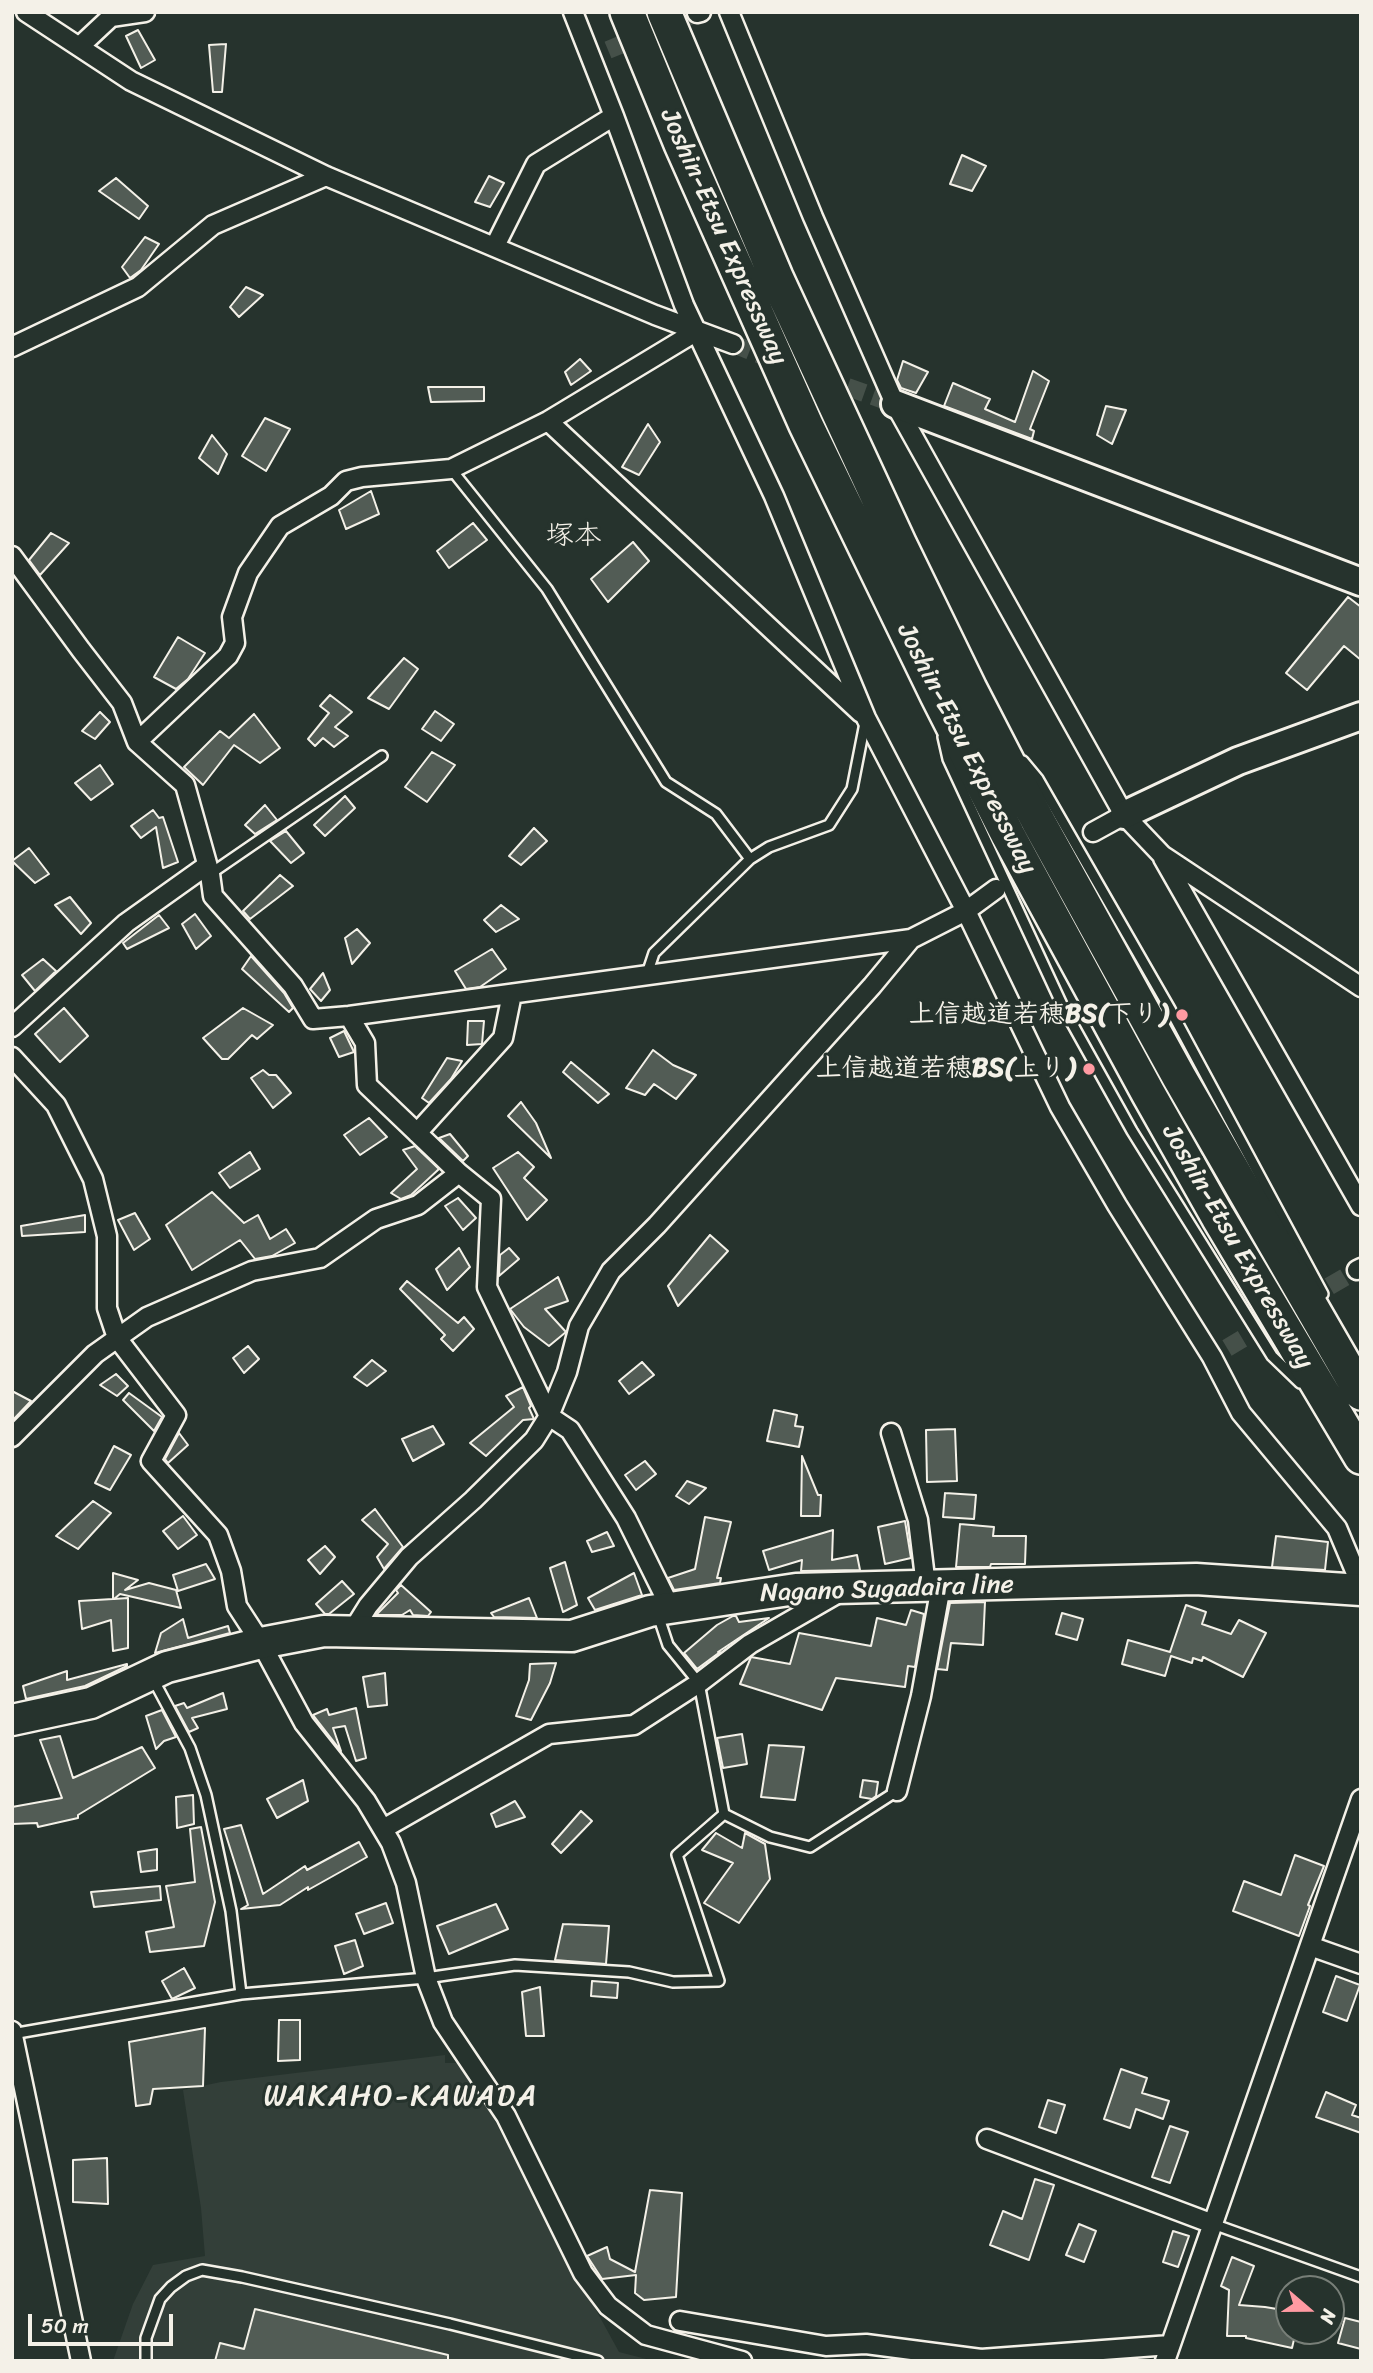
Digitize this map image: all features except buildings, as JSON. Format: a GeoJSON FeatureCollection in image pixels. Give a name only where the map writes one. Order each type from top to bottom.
{"type":"FeatureCollection","features":[{"type":"Feature","properties":{"kind":"highway","name":"Joshin-Etsu Expressway"},"geometry":{"type":"LineString","coordinates":[[627,12],[681,144],[806,425],[933,687],[1015,847],[1148,1093],[1218,1217],[1361,1457]]}},
{"type":"Feature","properties":{"kind":"highway","name":"Joshin-Etsu Expressway"},"geometry":{"type":"LineString","coordinates":[[687,13],[782,290],[980,708],[1038,821],[1172,1065],[1360,1379]]}},
{"type":"Feature","properties":{"kind":"main road","name":"Nagano Sugadaira line"},"geometry":{"type":"LineString","coordinates":[[12,1720],[91,1703],[167,1667],[261,1643],[324,1631],[572,1636],[663,1608],[796,1589],[1196,1579],[1361,1588]]}},
{"type":"Feature","properties":{"kind":"street"},"geometry":{"type":"LineString","coordinates":[[26,12],[131,81],[326,176],[696,331],[733,344]]}},
{"type":"Feature","properties":{"kind":"street"},"geometry":{"type":"LineString","coordinates":[[80,46],[111,17],[145,12]]}},
{"type":"Feature","properties":{"kind":"street"},"geometry":{"type":"LineString","coordinates":[[573,12],[684,304],[774,496],[866,718],[966,911],[1060,1107],[1117,1205],[1220,1352],[1241,1413],[1337,1528],[1361,1588]]}},
{"type":"Feature","properties":{"kind":"street"},"geometry":{"type":"LineString","coordinates":[[729,12],[813,217],[895,404],[1124,815],[1161,855],[1361,1206]]}},
{"type":"Feature","properties":{"kind":"street"},"geometry":{"type":"LineString","coordinates":[[590,53],[608,50]]}},
{"type":"Feature","properties":{"kind":"street"},"geometry":{"type":"LineString","coordinates":[[495,246],[536,164],[614,116]]}},
{"type":"Feature","properties":{"kind":"street"},"geometry":{"type":"LineString","coordinates":[[12,347],[138,288],[213,225],[326,176]]}},
{"type":"Feature","properties":{"kind":"street"},"geometry":{"type":"LineString","coordinates":[[137,742],[228,656],[234,643],[232,617],[248,572],[280,526],[331,496],[346,481],[362,477],[451,469],[548,421],[696,331]]}},
{"type":"Feature","properties":{"kind":"street"},"geometry":{"type":"LineString","coordinates":[[895,404],[1361,582]]}},
{"type":"Feature","properties":{"kind":"street"},"geometry":{"type":"LineString","coordinates":[[548,421],[866,718]]}},
{"type":"Feature","properties":{"kind":"street"},"geometry":{"type":"LineString","coordinates":[[12,556],[122,703],[137,742],[185,785],[214,896],[293,986],[313,1019],[911,939],[966,911],[996,889]]}},
{"type":"Feature","properties":{"kind":"street"},"geometry":{"type":"LineString","coordinates":[[1093,832],[1238,761],[1361,716]]}},
{"type":"Feature","properties":{"kind":"street"},"geometry":{"type":"LineString","coordinates":[[1161,855],[1361,987]]}},
{"type":"Feature","properties":{"kind":"street"},"geometry":{"type":"LineString","coordinates":[[12,1027],[126,923],[208,870]]}},
{"type":"Feature","properties":{"kind":"street"},"geometry":{"type":"LineString","coordinates":[[353,1630],[368,1606],[409,1557],[473,1500],[534,1440],[549,1416],[566,1372],[579,1326],[611,1271],[666,1215],[911,939]]}},
{"type":"Feature","properties":{"kind":"street"},"geometry":{"type":"LineString","coordinates":[[417,1133],[503,1038],[512,994]]}},
{"type":"Feature","properties":{"kind":"street"},"geometry":{"type":"LineString","coordinates":[[349,1016],[365,1043],[368,1085],[459,1173],[491,1199],[487,1287],[549,1416],[570,1430],[626,1518],[663,1608]]}},
{"type":"Feature","properties":{"kind":"street"},"geometry":{"type":"LineString","coordinates":[[12,1057],[55,1105],[93,1179],[107,1236],[107,1308],[117,1338],[176,1415],[151,1461],[218,1535],[231,1571],[237,1606],[261,1643],[304,1723],[366,1801],[391,1843],[406,1883],[426,1978],[443,2022],[506,2116],[583,2273],[608,2306],[646,2335],[742,2361]]}},
{"type":"Feature","properties":{"kind":"street"},"geometry":{"type":"LineString","coordinates":[[12,1437],[95,1354],[147,1317],[252,1271],[320,1258],[376,1219],[418,1205],[459,1173]]}},
{"type":"Feature","properties":{"kind":"street"},"geometry":{"type":"LineString","coordinates":[[891,1433],[918,1520],[934,1586],[920,1696],[897,1791]]}},
{"type":"Feature","properties":{"kind":"street"},"geometry":{"type":"LineString","coordinates":[[383,1829],[549,1734],[634,1725],[699,1683],[750,1644],[848,1588]]}},
{"type":"Feature","properties":{"kind":"street"},"geometry":{"type":"LineString","coordinates":[[680,2321],[826,2346],[866,2344],[981,2359],[1168,2353],[1361,1799]]}},
{"type":"Feature","properties":{"kind":"street"},"geometry":{"type":"LineString","coordinates":[[1310,1945],[1361,1964]]}},
{"type":"Feature","properties":{"kind":"street"},"geometry":{"type":"LineString","coordinates":[[13,2033],[81,2361]]}},
{"type":"Feature","properties":{"kind":"street"},"geometry":{"type":"LineString","coordinates":[[987,2139],[1213,2224]]}},
{"type":"Feature","properties":{"kind":"lane"},"geometry":{"type":"LineString","coordinates":[[451,469],[547,589],[666,782],[716,814],[750,859]]}},
{"type":"Feature","properties":{"kind":"lane"},"geometry":{"type":"LineString","coordinates":[[980,708],[1038,779],[1170,1009],[1327,1301]]}},
{"type":"Feature","properties":{"kind":"lane"},"geometry":{"type":"LineString","coordinates":[[646,976],[654,953],[750,859],[769,848],[829,825],[852,789],[866,718]]}},
{"type":"Feature","properties":{"kind":"lane"},"geometry":{"type":"LineString","coordinates":[[208,870],[382,756]]}},
{"type":"Feature","properties":{"kind":"lane"},"geometry":{"type":"LineString","coordinates":[[663,1608],[668,1645],[699,1683],[724,1814]]}},
{"type":"Feature","properties":{"kind":"lane"},"geometry":{"type":"LineString","coordinates":[[151,1675],[190,1748],[206,1795],[231,1911],[241,1994]]}},
{"type":"Feature","properties":{"kind":"lane"},"geometry":{"type":"LineString","coordinates":[[724,1814],[770,1837],[810,1847],[897,1791]]}},
{"type":"Feature","properties":{"kind":"lane"},"geometry":{"type":"LineString","coordinates":[[13,2033],[241,1994],[426,1978],[515,1965],[629,1972],[673,1982],[719,1981],[677,1855],[724,1814]]}},
{"type":"Feature","properties":{"kind":"lane"},"geometry":{"type":"LineString","coordinates":[[1213,2224],[1361,2277]]}},
{"type":"Feature","properties":{"kind":"lane"},"geometry":{"type":"LineString","coordinates":[[146,2361],[146,2338],[160,2299],[170,2287],[186,2276],[202,2270],[450,2324],[598,2361]]}},
{"type":"Feature","properties":{"kind":"shaded area"},"geometry":{"type":"Polygon","coordinates":[[[445,2055],[445,2063],[460,2063],[470,2073],[619,2352],[654,2361],[113,2361],[133,2304],[153,2265],[205,2256],[201,2208],[183,2090],[221,2082],[445,2055]]]}},
{"type":"Feature","properties":{"kind":"tunnel"},"geometry":{"type":"LineString","coordinates":[[608,50],[697,13]]}},
{"type":"Feature","properties":{"kind":"tunnel"},"geometry":{"type":"LineString","coordinates":[[733,344],[776,361]]}},
{"type":"Feature","properties":{"kind":"tunnel"},"geometry":{"type":"LineString","coordinates":[[822,378],[895,404]]}},
{"type":"Feature","properties":{"kind":"tunnel"},"geometry":{"type":"LineString","coordinates":[[1306,1300],[1357,1270]]}},
{"type":"Feature","properties":{"kind":"tunnel"},"geometry":{"type":"LineString","coordinates":[[1227,1348],[1282,1315]]}},
{"type":"Feature","properties":{"kind":"place","name":"上信越道若穂BS(下り)"},"geometry":{"type":"Point","coordinates":[1182,1015]}},
{"type":"Feature","properties":{"kind":"place","name":"上信越道若穂BS(上り)"},"geometry":{"type":"Point","coordinates":[1089,1069]}},
{"type":"Feature","properties":{"kind":"district","name":"塚本"},"geometry":{"type":"Point","coordinates":[574,537]}},
{"type":"Feature","properties":{"kind":"district","name":"WAKAHO-KAWADA"},"geometry":{"type":"Point","coordinates":[401,2097]}}]}
